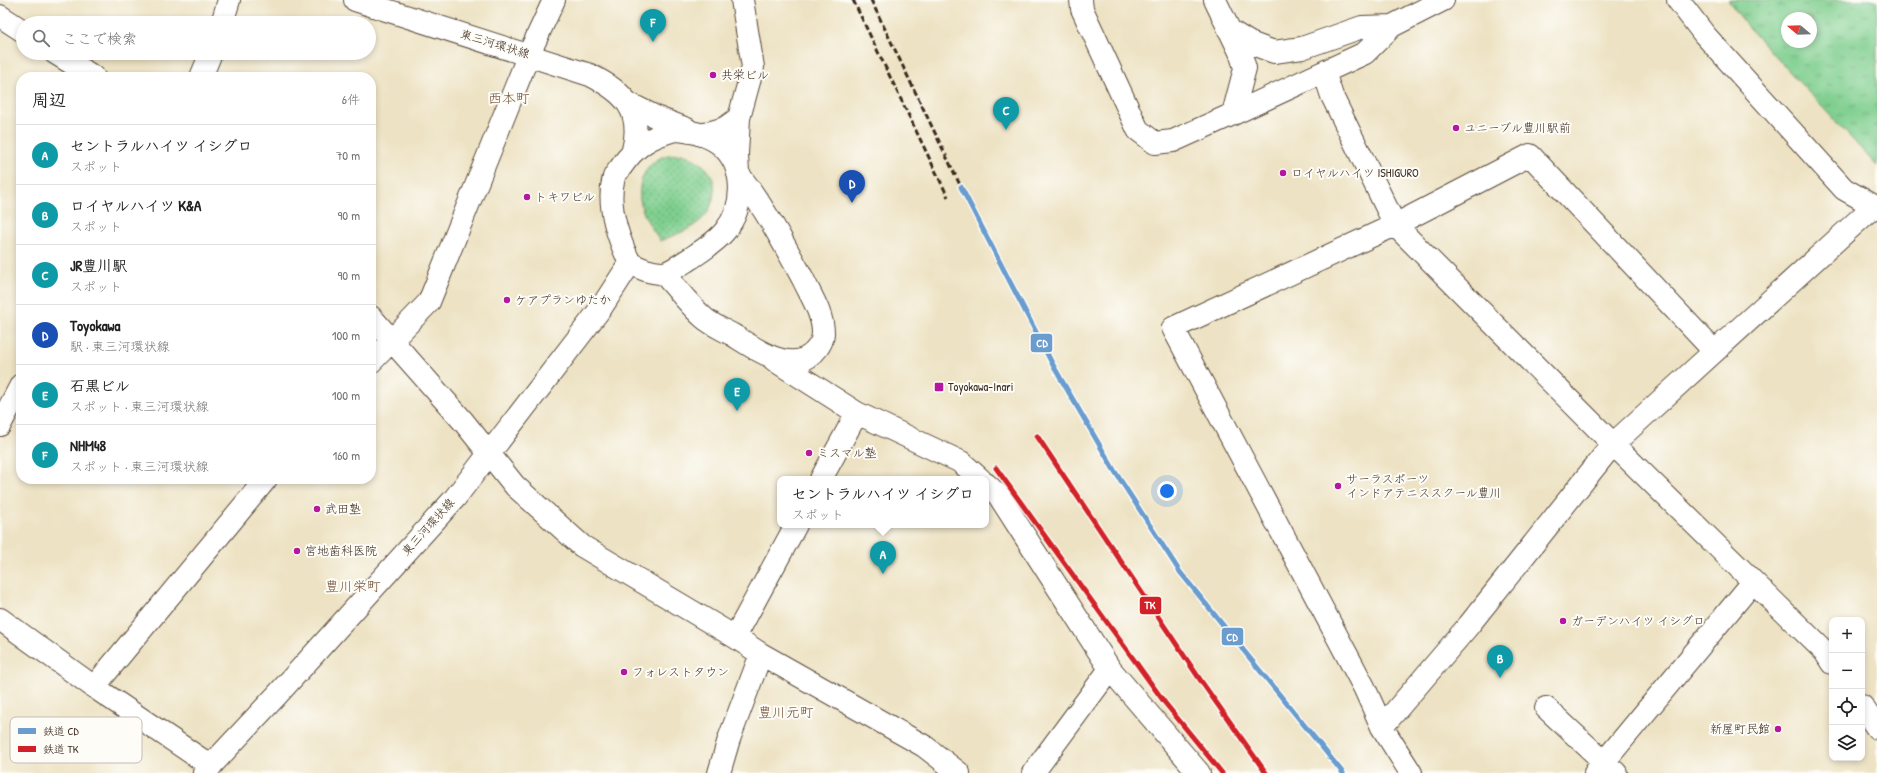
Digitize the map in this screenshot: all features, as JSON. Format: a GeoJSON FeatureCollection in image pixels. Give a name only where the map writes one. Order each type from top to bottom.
{"type":"FeatureCollection","features":[{"type":"Feature","properties":{"kind":"street"},"geometry":{"type":"LineString","coordinates":[[224,16],[229,0]]}},
{"type":"Feature","properties":{"kind":"street","name":"東三河環状線"},"geometry":{"type":"LineString","coordinates":[[208,769],[278,695],[455,498],[601,308],[630,263],[622,246],[611,209],[614,176],[633,150],[637,134],[635,118],[628,103],[611,85],[590,75],[529,54],[355,0]]}},
{"type":"Feature","properties":{"kind":"street"},"geometry":{"type":"LineString","coordinates":[[376,357],[429,302],[529,54],[554,0]]}},
{"type":"Feature","properties":{"kind":"street"},"geometry":{"type":"LineString","coordinates":[[630,263],[650,272],[663,273],[708,246],[725,231],[734,214],[740,193],[736,154],[739,118],[753,66],[742,0]]}},
{"type":"Feature","properties":{"kind":"street"},"geometry":{"type":"LineString","coordinates":[[1081,0],[1082,9],[1138,130],[1155,143],[1173,141],[1365,54],[1392,26],[1443,0]]}},
{"type":"Feature","properties":{"kind":"street"},"geometry":{"type":"LineString","coordinates":[[1215,0],[1240,52],[1245,68],[1233,114]]}},
{"type":"Feature","properties":{"kind":"street"},"geometry":{"type":"LineString","coordinates":[[1382,727],[1466,628],[1613,444],[1714,351],[1875,207],[1844,189],[1704,34],[1678,0]]}},
{"type":"Feature","properties":{"kind":"street"},"geometry":{"type":"LineString","coordinates":[[0,16],[16,26]]}},
{"type":"Feature","properties":{"kind":"street"},"geometry":{"type":"LineString","coordinates":[[1229,30],[1250,43],[1274,52],[1302,48],[1362,27],[1392,26]]}},
{"type":"Feature","properties":{"kind":"street"},"geometry":{"type":"LineString","coordinates":[[66,60],[86,72]]}},
{"type":"Feature","properties":{"kind":"street"},"geometry":{"type":"LineString","coordinates":[[203,72],[208,60]]}},
{"type":"Feature","properties":{"kind":"street"},"geometry":{"type":"LineString","coordinates":[[1324,72],[1332,96],[1395,225],[1613,444],[1824,652],[1829,659]]}},
{"type":"Feature","properties":{"kind":"street","name":"東三河環状線"},"geometry":{"type":"LineString","coordinates":[[628,103],[720,145],[731,158],[739,174],[763,206],[781,237],[817,307],[823,334],[819,347],[809,357]]}},
{"type":"Feature","properties":{"kind":"street"},"geometry":{"type":"LineString","coordinates":[[696,133],[725,128],[739,118]]}},
{"type":"Feature","properties":{"kind":"street","name":"東三河環状線"},"geometry":{"type":"LineString","coordinates":[[633,150],[659,134],[675,130],[696,133]]}},
{"type":"Feature","properties":{"kind":"street"},"geometry":{"type":"LineString","coordinates":[[1412,773],[1382,727],[1364,688],[1173,328],[1395,225],[1530,155],[1714,351]]}},
{"type":"Feature","properties":{"kind":"street"},"geometry":{"type":"LineString","coordinates":[[663,273],[705,319],[814,384],[857,413],[961,462],[977,476]]}},
{"type":"Feature","properties":{"kind":"street"},"geometry":{"type":"LineString","coordinates":[[376,322],[464,421],[515,486],[582,546],[761,654],[924,746],[959,773]]}},
{"type":"Feature","properties":{"kind":"street"},"geometry":{"type":"LineString","coordinates":[[768,356],[786,360],[799,360],[809,357],[808,368],[814,384]]}},
{"type":"Feature","properties":{"kind":"street"},"geometry":{"type":"LineString","coordinates":[[0,425],[16,395]]}},
{"type":"Feature","properties":{"kind":"street"},"geometry":{"type":"LineString","coordinates":[[823,476],[857,413]]}},
{"type":"Feature","properties":{"kind":"street"},"geometry":{"type":"LineString","coordinates":[[94,687],[262,484]]}},
{"type":"Feature","properties":{"kind":"street"},"geometry":{"type":"LineString","coordinates":[[989,487],[999,496],[1110,669],[1199,773]]}},
{"type":"Feature","properties":{"kind":"street"},"geometry":{"type":"LineString","coordinates":[[735,637],[794,528]]}},
{"type":"Feature","properties":{"kind":"street"},"geometry":{"type":"LineString","coordinates":[[1546,708],[1605,769],[1753,582]]}},
{"type":"Feature","properties":{"kind":"street"},"geometry":{"type":"LineString","coordinates":[[0,619],[136,717]]}},
{"type":"Feature","properties":{"kind":"street"},"geometry":{"type":"LineString","coordinates":[[719,773],[729,739],[761,654]]}},
{"type":"Feature","properties":{"kind":"street"},"geometry":{"type":"LineString","coordinates":[[1033,773],[1110,669]]}},
{"type":"Feature","properties":{"kind":"street"},"geometry":{"type":"LineString","coordinates":[[1865,710],[1877,728]]}},
{"type":"Feature","properties":{"kind":"street"},"geometry":{"type":"LineString","coordinates":[[142,722],[208,769]]}},
{"type":"Feature","properties":{"kind":"green space"},"geometry":{"type":"Polygon","coordinates":[[[1728,0],[1877,0],[1877,166],[1748,27],[1728,0]]]}},
{"type":"Feature","properties":{"kind":"green space"},"geometry":{"type":"Polygon","coordinates":[[[683,154],[691,157],[703,165],[712,176],[714,183],[713,199],[708,212],[694,226],[660,241],[643,212],[640,200],[640,185],[646,171],[657,160],[666,155],[683,154]]]}},
{"type":"Feature","properties":{"kind":"railway"},"geometry":{"type":"LineString","coordinates":[[853,0],[948,197]]}},
{"type":"Feature","properties":{"kind":"railway"},"geometry":{"type":"LineString","coordinates":[[871,0],[961,187]]}},
{"type":"Feature","properties":{"kind":"rail line","name":"CD"},"geometry":{"type":"LineString","coordinates":[[961,187],[1054,367],[1114,470],[1180,572],[1343,773]]}},
{"type":"Feature","properties":{"kind":"rail line","name":"TK"},"geometry":{"type":"LineString","coordinates":[[1037,436],[1201,681],[1266,773]]}},
{"type":"Feature","properties":{"kind":"rail line","name":"TK"},"geometry":{"type":"LineString","coordinates":[[996,468],[1165,703],[1222,773]]}},
{"type":"Feature","properties":{"kind":"place","name":"NHM48"},"geometry":{"type":"Point","coordinates":[653,42]}},
{"type":"Feature","properties":{"kind":"place","name":"共栄ビル"},"geometry":{"type":"Point","coordinates":[713,75]}},
{"type":"Feature","properties":{"kind":"place","name":"ユニーブル豊川駅前"},"geometry":{"type":"Point","coordinates":[1456,128]}},
{"type":"Feature","properties":{"kind":"place","name":"JR豊川駅"},"geometry":{"type":"Point","coordinates":[1006,130]}},
{"type":"Feature","properties":{"kind":"place","name":"ロイヤルハイツ ISHIGURO"},"geometry":{"type":"Point","coordinates":[1283,173]}},
{"type":"Feature","properties":{"kind":"place","name":"トキワビル"},"geometry":{"type":"Point","coordinates":[527,197]}},
{"type":"Feature","properties":{"kind":"place","name":"Toyokawa"},"geometry":{"type":"Point","coordinates":[852,203]}},
{"type":"Feature","properties":{"kind":"place","name":"ケアプランゆたか"},"geometry":{"type":"Point","coordinates":[507,300]}},
{"type":"Feature","properties":{"kind":"place","name":"Toyokawa-Inari"},"geometry":{"type":"Point","coordinates":[939,387]}},
{"type":"Feature","properties":{"kind":"place","name":"石黒ビル"},"geometry":{"type":"Point","coordinates":[737,411]}},
{"type":"Feature","properties":{"kind":"place","name":"ミスマル塾"},"geometry":{"type":"Point","coordinates":[809,453]}},
{"type":"Feature","properties":{"kind":"place","name":"サーラスポーツ インドアテニススクール豊川"},"geometry":{"type":"Point","coordinates":[1338,486]}},
{"type":"Feature","properties":{"kind":"place","name":"武田塾"},"geometry":{"type":"Point","coordinates":[317,509]}},
{"type":"Feature","properties":{"kind":"place","name":"宮地歯科医院"},"geometry":{"type":"Point","coordinates":[297,551]}},
{"type":"Feature","properties":{"kind":"place","name":"セントラルハイツ イシグロ"},"geometry":{"type":"Point","coordinates":[883,574]}},
{"type":"Feature","properties":{"kind":"place","name":"ガーデンハイツ イシグロ"},"geometry":{"type":"Point","coordinates":[1563,621]}},
{"type":"Feature","properties":{"kind":"place","name":"フォレストタウン"},"geometry":{"type":"Point","coordinates":[624,672]}},
{"type":"Feature","properties":{"kind":"place","name":"ロイヤルハイツ K&A"},"geometry":{"type":"Point","coordinates":[1500,678]}},
{"type":"Feature","properties":{"kind":"place","name":"新屋町民館"},"geometry":{"type":"Point","coordinates":[1778,729]}},
{"type":"Feature","properties":{"kind":"district","name":"西本町"},"geometry":{"type":"Point","coordinates":[509,98]}},
{"type":"Feature","properties":{"kind":"district","name":"豊川栄町"},"geometry":{"type":"Point","coordinates":[353,586]}},
{"type":"Feature","properties":{"kind":"district","name":"豊川元町"},"geometry":{"type":"Point","coordinates":[786,712]}}]}
